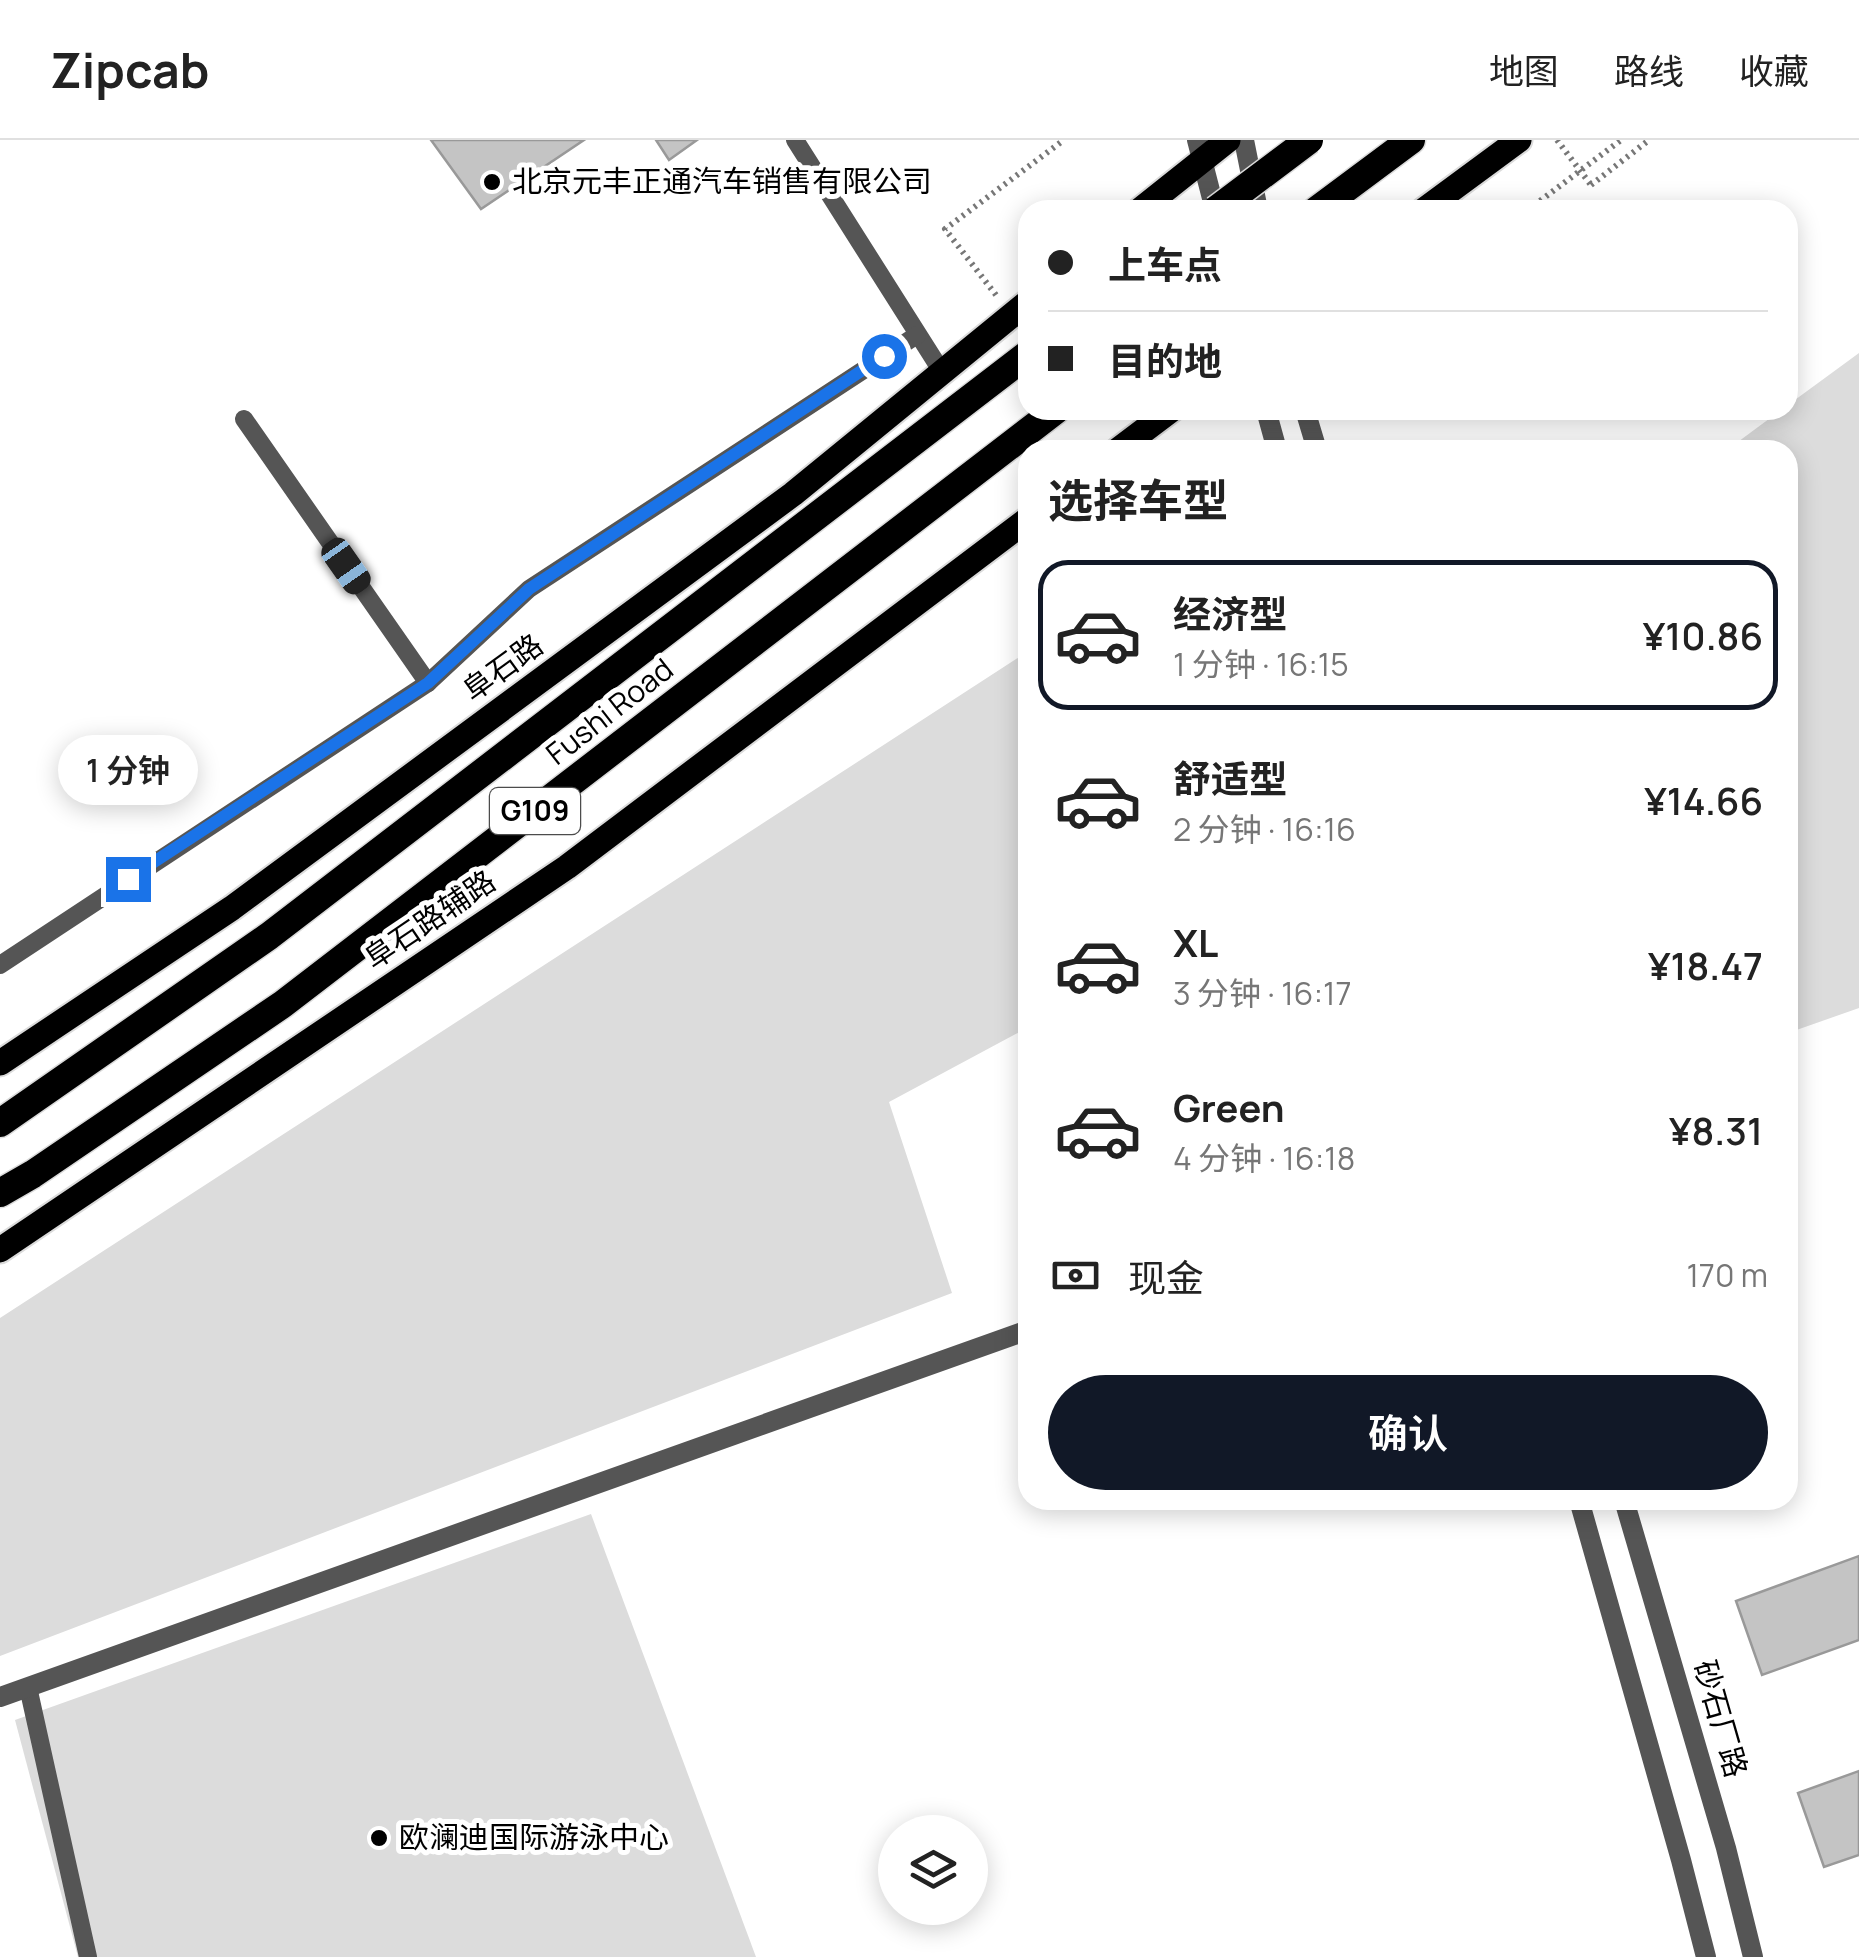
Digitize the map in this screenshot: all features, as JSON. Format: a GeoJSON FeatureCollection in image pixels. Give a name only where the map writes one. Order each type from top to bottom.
{"type":"FeatureCollection","features":[{"type":"Feature","properties":{"kind":"highway"},"geometry":{"type":"LineString","coordinates":[[1228,200],[1309,140]]}},
{"type":"Feature","properties":{"kind":"highway"},"geometry":{"type":"LineString","coordinates":[[1330,200],[1411,140]]}},
{"type":"Feature","properties":{"kind":"highway","name":"Fushi Road"},"geometry":{"type":"LineString","coordinates":[[0,1123],[269,936],[1018,362]]}},
{"type":"Feature","properties":{"kind":"highway","name":"Fushi Road"},"geometry":{"type":"LineString","coordinates":[[0,1193],[283,1004],[1043,420]]}},
{"type":"Feature","properties":{"kind":"main road"},"geometry":{"type":"LineString","coordinates":[[1150,200],[1200,149],[1228,140]]}},
{"type":"Feature","properties":{"kind":"main road"},"geometry":{"type":"LineString","coordinates":[[1438,200],[1519,140]]}},
{"type":"Feature","properties":{"kind":"main road","name":"阜石路"},"geometry":{"type":"LineString","coordinates":[[0,1063],[232,908],[792,494],[1018,310]]}},
{"type":"Feature","properties":{"kind":"main road"},"geometry":{"type":"LineString","coordinates":[[1131,440],[1158,420]]}},
{"type":"Feature","properties":{"kind":"main road","name":"阜石路辅路"},"geometry":{"type":"LineString","coordinates":[[0,1250],[567,867],[1018,526]]}},
{"type":"Feature","properties":{"kind":"street"},"geometry":{"type":"LineString","coordinates":[[1244,140],[1256,200]]}},
{"type":"Feature","properties":{"kind":"street"},"geometry":{"type":"LineString","coordinates":[[1200,149],[1213,200]]}},
{"type":"Feature","properties":{"kind":"street"},"geometry":{"type":"LineString","coordinates":[[0,1697],[1018,1334]]}},
{"type":"Feature","properties":{"kind":"street"},"geometry":{"type":"LineString","coordinates":[[1582,1510],[1706,1957]]}},
{"type":"Feature","properties":{"kind":"street","name":"砂石厂路"},"geometry":{"type":"LineString","coordinates":[[1627,1510],[1726,1848],[1753,1957]]}},
{"type":"Feature","properties":{"kind":"lane"},"geometry":{"type":"LineString","coordinates":[[796,140],[942,372]]}},
{"type":"Feature","properties":{"kind":"lane"},"geometry":{"type":"LineString","coordinates":[[0,964],[428,683],[529,589],[917,335]]}},
{"type":"Feature","properties":{"kind":"lane"},"geometry":{"type":"LineString","coordinates":[[244,419],[428,683]]}},
{"type":"Feature","properties":{"kind":"lane"},"geometry":{"type":"LineString","coordinates":[[28,1687],[88,1957]]}},
{"type":"Feature","properties":{"kind":"path"},"geometry":{"type":"LineString","coordinates":[[1557,140],[1591,186],[1649,140]]}},
{"type":"Feature","properties":{"kind":"path"},"geometry":{"type":"LineString","coordinates":[[1541,200],[1622,140]]}},
{"type":"Feature","properties":{"kind":"path"},"geometry":{"type":"LineString","coordinates":[[998,298],[945,229],[1061,142]]}},
{"type":"Feature","properties":{"kind":"shaded area"},"geometry":{"type":"Polygon","coordinates":[[[1859,353],[1859,1008],[1798,1029],[1798,440],[1740,440],[1768,420],[1798,420],[1798,398],[1859,353]]]}},
{"type":"Feature","properties":{"kind":"shaded area"},"geometry":{"type":"Polygon","coordinates":[[[1018,658],[1018,1033],[889,1102],[952,1293],[0,1656],[0,1318],[1018,658]]]}},
{"type":"Feature","properties":{"kind":"shaded area","name":"欧澜迪国际游泳中心"},"geometry":{"type":"Polygon","coordinates":[[[591,1514],[756,1957],[78,1957],[15,1720],[591,1514]]]}},
{"type":"Feature","properties":{"kind":"building","name":"北京元丰正通汽车销售有限公司"},"geometry":{"type":"Polygon","coordinates":[[[431,140],[584,140],[481,209],[431,140]]]}},
{"type":"Feature","properties":{"kind":"building","name":"北京元丰正通汽车销售有限公司"},"geometry":{"type":"Polygon","coordinates":[[[656,140],[697,140],[669,160],[656,140]]]}},
{"type":"Feature","properties":{"kind":"building"},"geometry":{"type":"Polygon","coordinates":[[[1859,1556],[1859,1640],[1762,1675],[1736,1601],[1859,1556]]]}},
{"type":"Feature","properties":{"kind":"building"},"geometry":{"type":"Polygon","coordinates":[[[1859,1771],[1859,1855],[1824,1867],[1798,1793],[1859,1771]]]}},
{"type":"Feature","properties":{"kind":"place","name":"北京元丰正通汽车销售有限公司"},"geometry":{"type":"Point","coordinates":[492,182]}},
{"type":"Feature","properties":{"kind":"place","name":"欧澜迪国际游泳中心"},"geometry":{"type":"Point","coordinates":[379,1838]}},
{"type":"Feature","properties":{"kind":"route"},"geometry":{"type":"LineString","coordinates":[[128,879],[428,683],[529,589],[884,356]]}}]}
